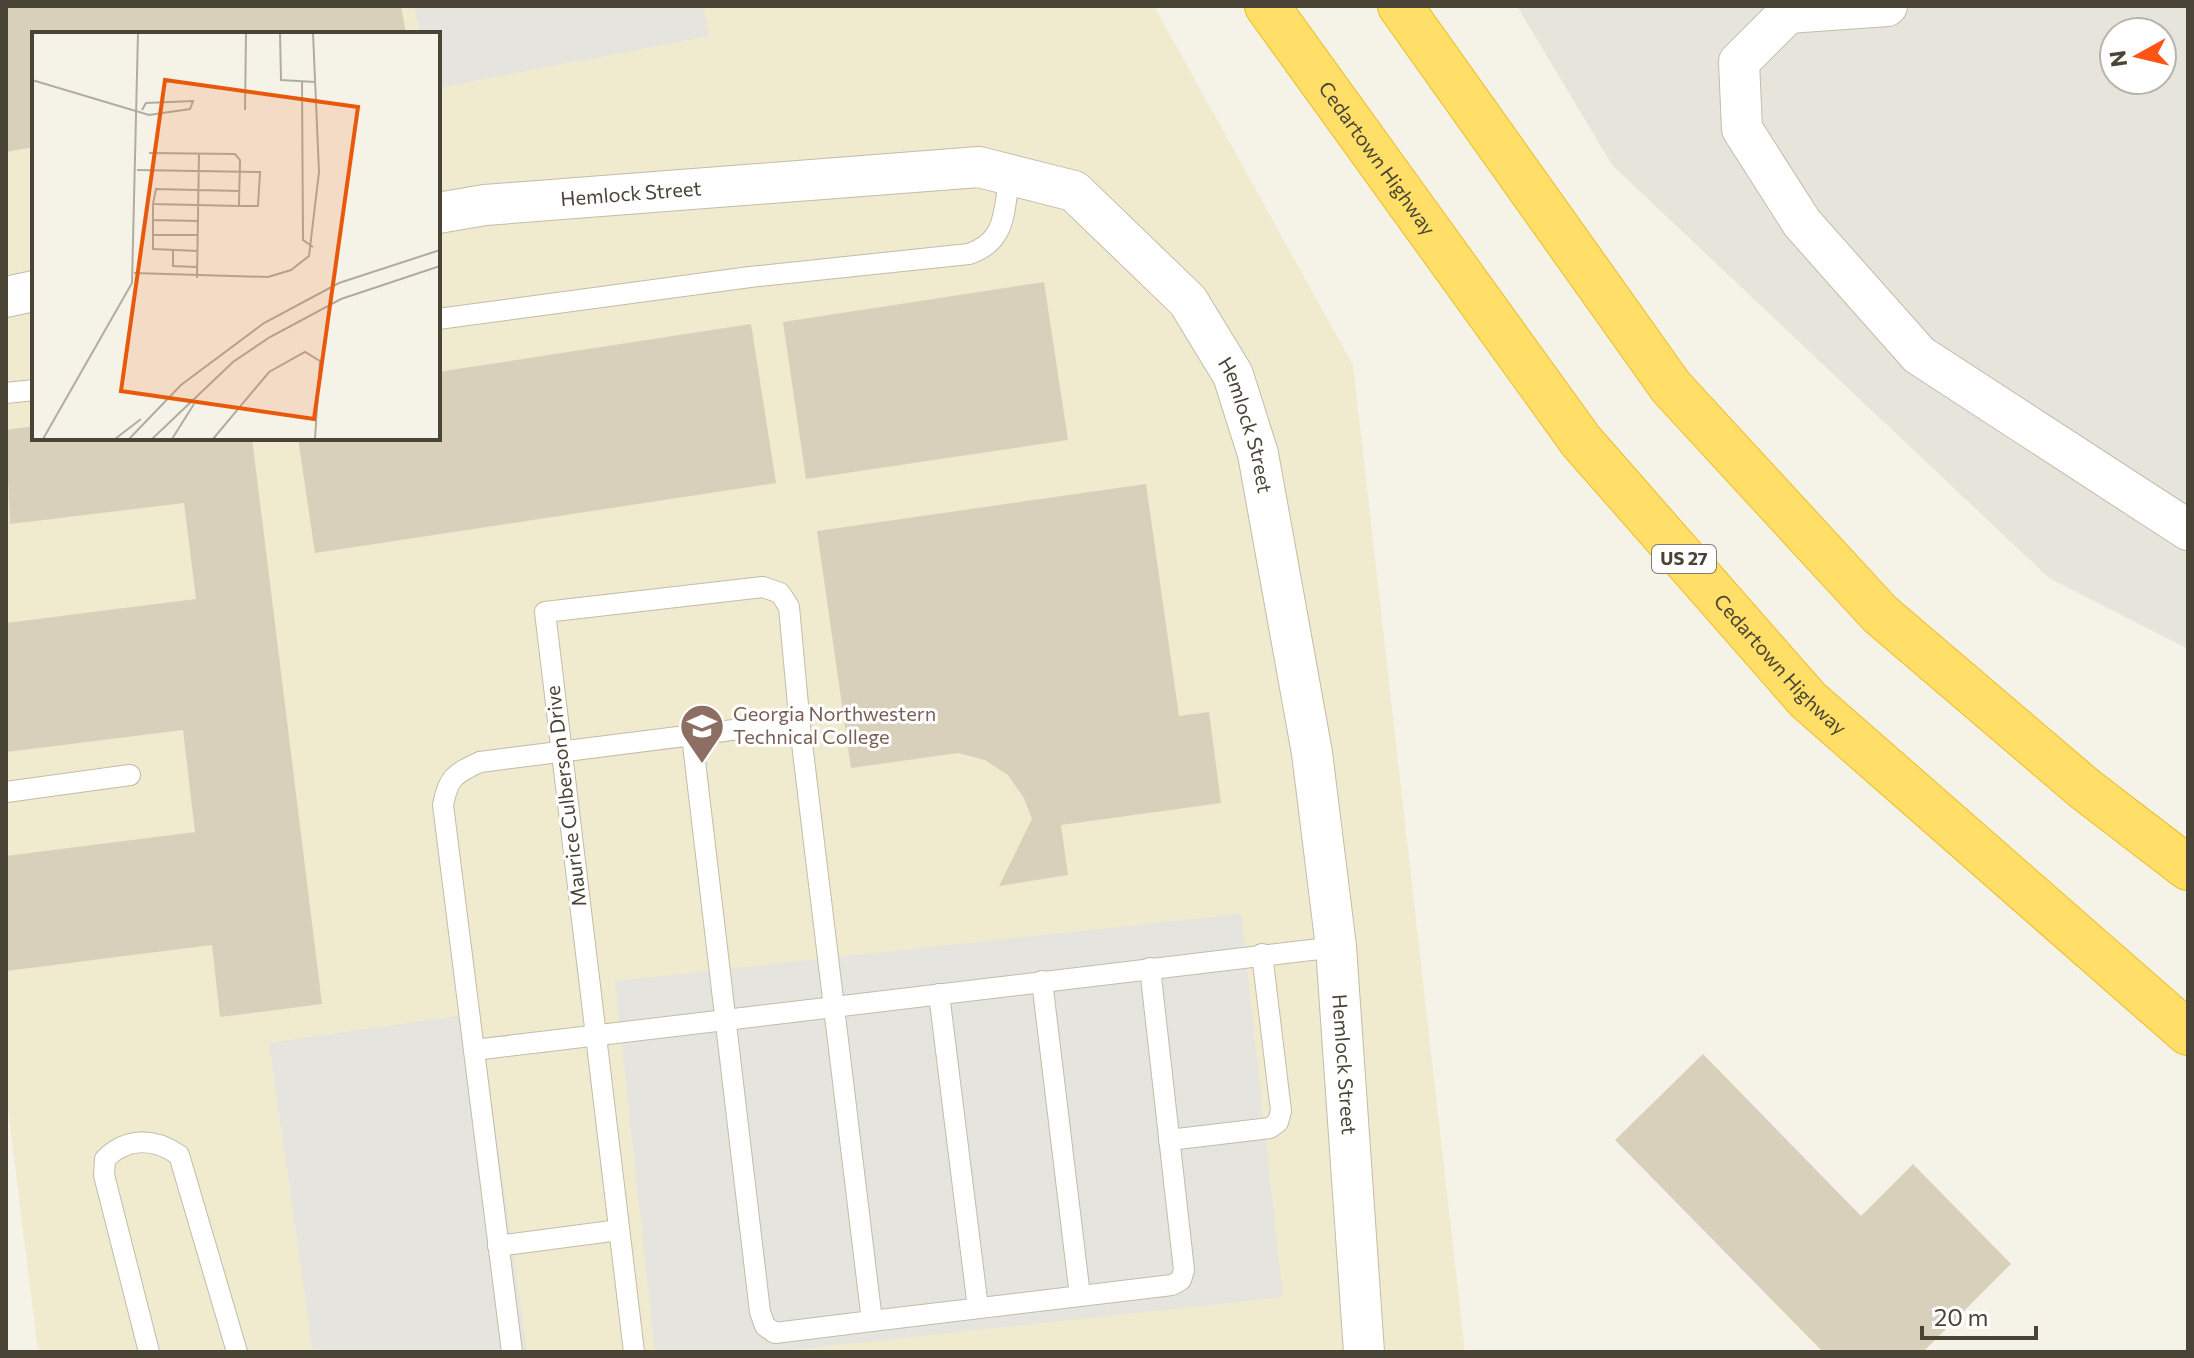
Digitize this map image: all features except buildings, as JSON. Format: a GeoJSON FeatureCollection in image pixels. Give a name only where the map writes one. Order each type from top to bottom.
{"type":"FeatureCollection","features":[{"type":"Feature","properties":{"kind":"highway","name":"Cedartown Highway"},"geometry":{"type":"LineString","coordinates":[[1267,6],[1581,441],[1808,700],[2188,1033]]}},
{"type":"Feature","properties":{"kind":"highway"},"geometry":{"type":"LineString","coordinates":[[1400,6],[1671,387],[1880,614],[2085,789],[2188,868]]}},
{"type":"Feature","properties":{"kind":"highway"},"geometry":{"type":"LineString","coordinates":[[2085,789],[2188,837]]}},
{"type":"Feature","properties":{"kind":"street"},"geometry":{"type":"LineString","coordinates":[[1887,6],[1788,13],[1739,62],[1742,129],[1802,223],[1919,355],[2188,530]]}},
{"type":"Feature","properties":{"kind":"street","name":"Hemlock Street"},"geometry":{"type":"LineString","coordinates":[[440,213],[485,205],[979,167],[1074,191],[1188,301],[1233,375],[1258,454],[1312,753],[1336,947],[1364,1352]]}},
{"type":"Feature","properties":{"kind":"street"},"geometry":{"type":"LineString","coordinates":[[6,297],[32,291]]}},
{"type":"Feature","properties":{"kind":"lane"},"geometry":{"type":"LineString","coordinates":[[440,319],[750,277],[969,254],[987,248],[999,232],[1010,175]]}},
{"type":"Feature","properties":{"kind":"lane"},"geometry":{"type":"LineString","coordinates":[[6,393],[32,390]]}},
{"type":"Feature","properties":{"kind":"lane","name":"Maurice Culberson Drive"},"geometry":{"type":"LineString","coordinates":[[634,1352],[545,612],[763,587],[780,593],[789,607],[800,727]]}},
{"type":"Feature","properties":{"kind":"lane"},"geometry":{"type":"LineString","coordinates":[[512,1352],[443,805],[446,785],[459,771],[480,762],[788,723],[800,727],[872,1321]]}},
{"type":"Feature","properties":{"kind":"lane"},"geometry":{"type":"LineString","coordinates":[[692,736],[760,1312],[765,1326],[775,1333],[1172,1285],[1181,1280],[1184,1270],[1150,968]]}},
{"type":"Feature","properties":{"kind":"lane"},"geometry":{"type":"LineString","coordinates":[[6,792],[130,775]]}},
{"type":"Feature","properties":{"kind":"lane"},"geometry":{"type":"LineString","coordinates":[[474,1050],[1336,947]]}},
{"type":"Feature","properties":{"kind":"lane"},"geometry":{"type":"LineString","coordinates":[[1169,1140],[1270,1128],[1278,1122],[1281,1111],[1262,954]]}},
{"type":"Feature","properties":{"kind":"lane"},"geometry":{"type":"LineString","coordinates":[[1042,981],[1080,1296]]}},
{"type":"Feature","properties":{"kind":"lane"},"geometry":{"type":"LineString","coordinates":[[939,994],[978,1308]]}},
{"type":"Feature","properties":{"kind":"lane"},"geometry":{"type":"LineString","coordinates":[[149,1352],[104,1175],[105,1159],[116,1147],[141,1141],[163,1144],[179,1155],[237,1352]]}},
{"type":"Feature","properties":{"kind":"lane"},"geometry":{"type":"LineString","coordinates":[[498,1246],[619,1230]]}},
{"type":"Feature","properties":{"kind":"shaded area","name":"Georgia Northwestern Technical College"},"geometry":{"type":"Polygon","coordinates":[[[6,6],[1154,6],[1353,365],[1465,1352],[38,1352],[6,1092],[6,6]]]}},
{"type":"Feature","properties":{"kind":"shaded area"},"geometry":{"type":"Polygon","coordinates":[[[414,6],[703,6],[709,36],[440,88],[440,32],[420,32],[414,6]]]}},
{"type":"Feature","properties":{"kind":"shaded area"},"geometry":{"type":"Polygon","coordinates":[[[1517,6],[2188,6],[2188,649],[2049,578],[1612,165],[1517,6]]]}},
{"type":"Feature","properties":{"kind":"shaded area"},"geometry":{"type":"Polygon","coordinates":[[[1241,914],[1283,1297],[773,1352],[655,1352],[615,981],[1241,914]]]}},
{"type":"Feature","properties":{"kind":"shaded area"},"geometry":{"type":"Polygon","coordinates":[[[479,1013],[527,1352],[313,1352],[269,1043],[479,1013]]]}},
{"type":"Feature","properties":{"kind":"place","name":"Georgia Northwestern Technical College"},"geometry":{"type":"Point","coordinates":[702,765]}}]}
